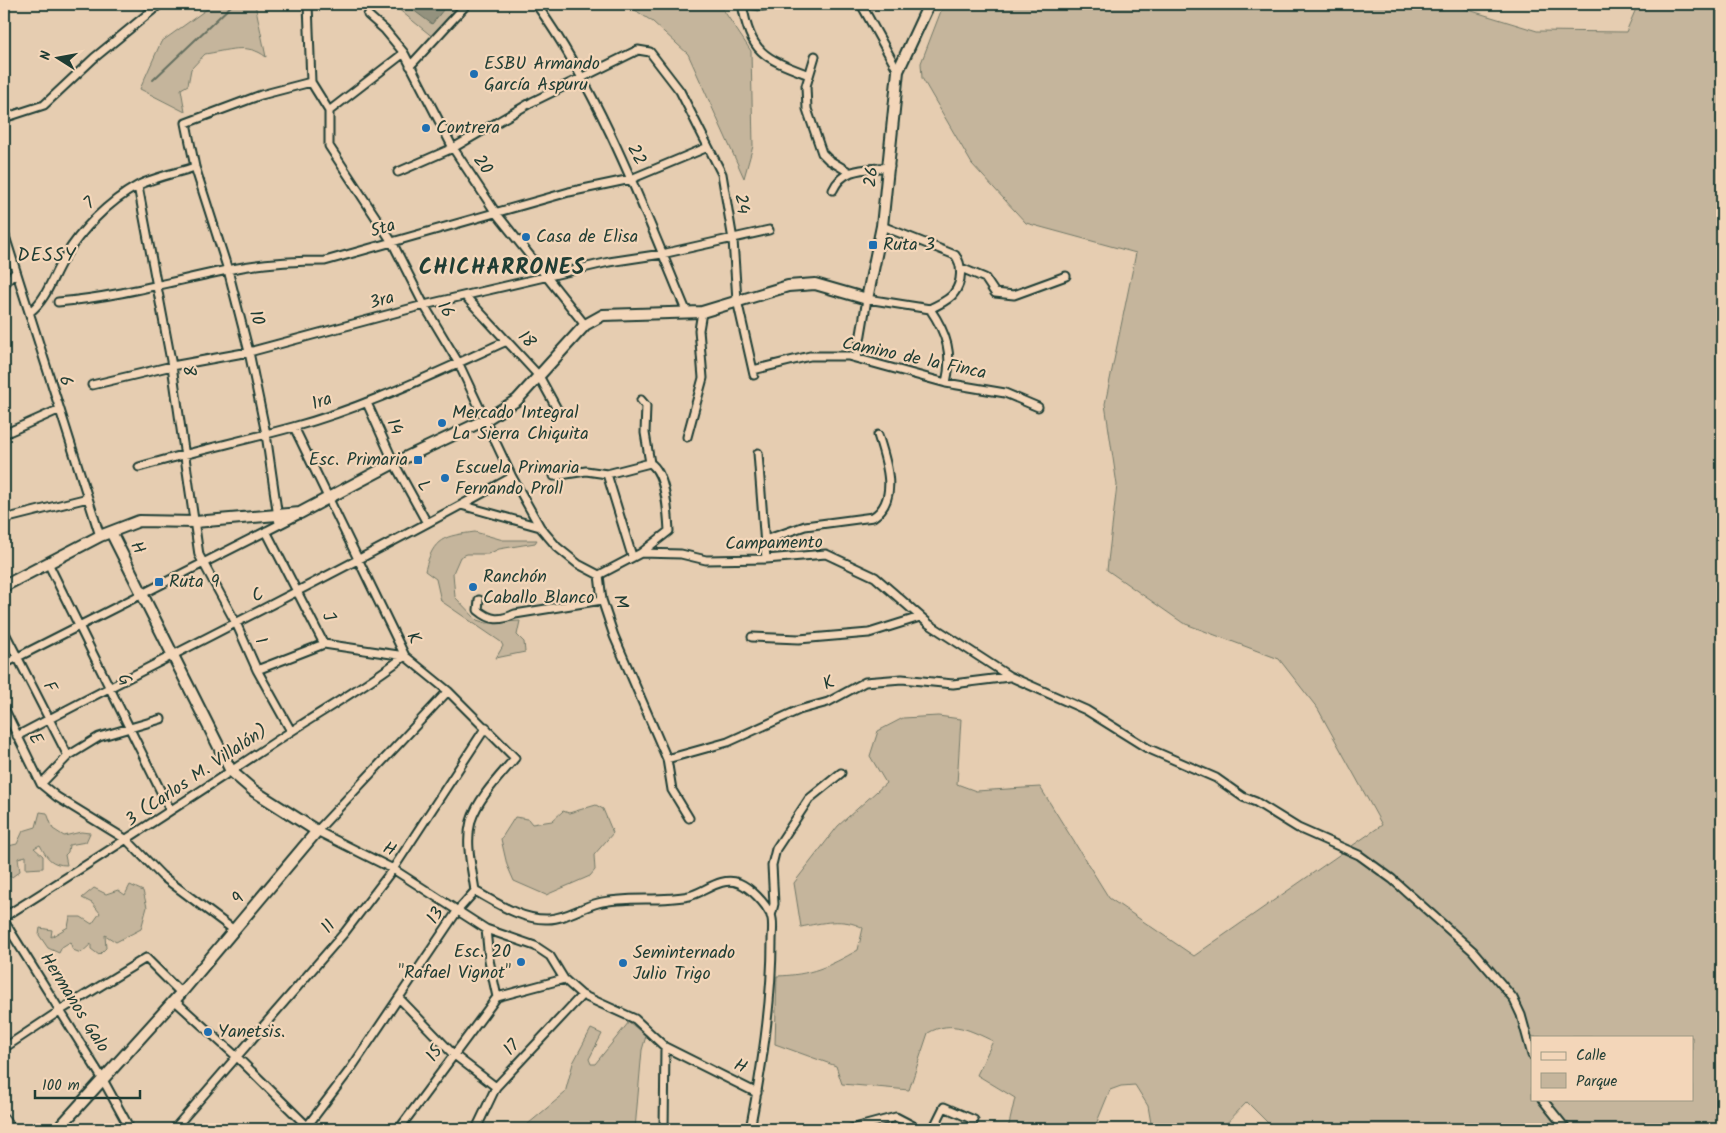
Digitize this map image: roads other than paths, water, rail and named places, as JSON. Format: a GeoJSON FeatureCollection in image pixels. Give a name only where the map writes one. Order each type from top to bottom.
{"type":"FeatureCollection","features":[{"type":"Feature","properties":{"kind":"street"},"geometry":{"type":"LineString","coordinates":[[4,118],[44,105],[94,58],[160,4]]}},
{"type":"Feature","properties":{"kind":"street"},"geometry":{"type":"LineString","coordinates":[[308,4],[311,82],[329,111],[404,53]]}},
{"type":"Feature","properties":{"kind":"street"},"geometry":{"type":"LineString","coordinates":[[410,66],[467,4]]}},
{"type":"Feature","properties":{"kind":"street","name":"22"},"geometry":{"type":"LineString","coordinates":[[536,4],[582,79],[631,179],[686,313]]}},
{"type":"Feature","properties":{"kind":"street"},"geometry":{"type":"LineString","coordinates":[[780,4],[762,6],[742,4],[748,30],[758,49],[773,61],[809,76]]}},
{"type":"Feature","properties":{"kind":"street"},"geometry":{"type":"LineString","coordinates":[[862,4],[898,71]]}},
{"type":"Feature","properties":{"kind":"street","name":"26"},"geometry":{"type":"LineString","coordinates":[[857,358],[882,226],[890,167],[898,71],[929,4]]}},
{"type":"Feature","properties":{"kind":"street","name":"20"},"geometry":{"type":"LineString","coordinates":[[368,15],[385,30],[404,53],[453,148],[496,213],[585,324]]}},
{"type":"Feature","properties":{"kind":"street","name":"24"},"geometry":{"type":"LineString","coordinates":[[582,79],[638,50],[646,50],[653,55],[680,91],[722,174],[732,240],[737,300],[754,373]]}},
{"type":"Feature","properties":{"kind":"street"},"geometry":{"type":"LineString","coordinates":[[815,56],[805,96],[817,142],[829,160],[849,172]]}},
{"type":"Feature","properties":{"kind":"street"},"geometry":{"type":"LineString","coordinates":[[398,172],[453,148],[532,102],[582,79]]}},
{"type":"Feature","properties":{"kind":"street","name":"10"},"geometry":{"type":"LineString","coordinates":[[278,520],[266,434],[249,352],[228,270],[195,167],[186,123],[260,94],[311,82]]}},
{"type":"Feature","properties":{"kind":"street","name":"16"},"geometry":{"type":"LineString","coordinates":[[329,111],[329,146],[392,242],[424,305],[458,362],[485,420]]}},
{"type":"Feature","properties":{"kind":"street","name":"5ta"},"geometry":{"type":"LineString","coordinates":[[58,302],[98,298],[158,287],[228,270],[284,262],[325,261],[569,192],[631,179],[708,147]]}},
{"type":"Feature","properties":{"kind":"street","name":"7"},"geometry":{"type":"LineString","coordinates":[[30,312],[40,304],[76,238],[111,206],[138,186],[195,167]]}},
{"type":"Feature","properties":{"kind":"street"},"geometry":{"type":"LineString","coordinates":[[833,190],[838,179],[849,172],[890,167]]}},
{"type":"Feature","properties":{"kind":"street","name":"8"},"geometry":{"type":"LineString","coordinates":[[138,186],[172,366],[196,522],[199,555],[204,562]]}},
{"type":"Feature","properties":{"kind":"street"},"geometry":{"type":"LineString","coordinates":[[4,586],[100,536],[140,521],[278,520],[300,514],[394,464],[485,420],[518,400],[585,324],[603,315],[702,312],[788,286],[815,284],[867,299],[930,309],[954,294],[961,268],[959,261],[950,251],[882,226]]}},
{"type":"Feature","properties":{"kind":"street","name":"3ra"},"geometry":{"type":"LineString","coordinates":[[92,385],[172,366],[249,352],[424,305],[466,297],[547,276],[609,262],[732,240],[769,230]]}},
{"type":"Feature","properties":{"kind":"street","name":"6"},"geometry":{"type":"LineString","coordinates":[[4,234],[15,273],[30,312],[58,410],[100,536]]}},
{"type":"Feature","properties":{"kind":"street"},"geometry":{"type":"LineString","coordinates":[[961,268],[985,278],[995,293],[1014,295],[1066,276]]}},
{"type":"Feature","properties":{"kind":"street"},"geometry":{"type":"LineString","coordinates":[[4,284],[15,273]]}},
{"type":"Feature","properties":{"kind":"street","name":"18"},"geometry":{"type":"LineString","coordinates":[[466,297],[539,376],[557,409]]}},
{"type":"Feature","properties":{"kind":"street"},"geometry":{"type":"LineString","coordinates":[[930,309],[942,326],[949,345],[950,365],[946,383]]}},
{"type":"Feature","properties":{"kind":"street"},"geometry":{"type":"LineString","coordinates":[[687,437],[703,378],[699,330],[702,312]]}},
{"type":"Feature","properties":{"kind":"street","name":"1ra"},"geometry":{"type":"LineString","coordinates":[[139,467],[186,453],[294,427],[367,403],[507,340]]}},
{"type":"Feature","properties":{"kind":"street","name":"Camino de la Finca"},"geometry":{"type":"LineString","coordinates":[[754,373],[810,356],[848,356],[946,383],[1005,393],[1038,407]]}},
{"type":"Feature","properties":{"kind":"street"},"geometry":{"type":"LineString","coordinates":[[641,400],[646,406],[646,433],[650,463],[658,470],[667,502],[669,532],[641,553]]}},
{"type":"Feature","properties":{"kind":"street","name":"14"},"geometry":{"type":"LineString","coordinates":[[367,403],[394,464]]}},
{"type":"Feature","properties":{"kind":"street"},"geometry":{"type":"LineString","coordinates":[[4,434],[58,410]]}},
{"type":"Feature","properties":{"kind":"street","name":"M"},"geometry":{"type":"LineString","coordinates":[[485,420],[512,477],[540,527],[557,547],[578,564],[599,575],[602,600],[614,636],[667,759],[672,790],[689,818]]}},
{"type":"Feature","properties":{"kind":"street","name":"K"},"geometry":{"type":"LineString","coordinates":[[294,427],[405,656],[448,691],[486,726],[515,758],[486,793],[472,820],[469,840],[475,891]]}},
{"type":"Feature","properties":{"kind":"street"},"geometry":{"type":"LineString","coordinates":[[766,540],[805,526],[873,517],[878,514],[888,499],[889,489],[884,452],[878,435]]}},
{"type":"Feature","properties":{"kind":"street"},"geometry":{"type":"LineString","coordinates":[[758,453],[766,559]]}},
{"type":"Feature","properties":{"kind":"street"},"geometry":{"type":"LineString","coordinates":[[554,476],[586,471],[607,474],[650,463]]}},
{"type":"Feature","properties":{"kind":"street","name":"L"},"geometry":{"type":"LineString","coordinates":[[394,464],[427,523]]}},
{"type":"Feature","properties":{"kind":"street"},"geometry":{"type":"LineString","coordinates":[[607,474],[632,556]]}},
{"type":"Feature","properties":{"kind":"street","name":"C"},"geometry":{"type":"LineString","coordinates":[[16,736],[110,686],[174,657],[237,625],[512,477]]}},
{"type":"Feature","properties":{"kind":"street"},"geometry":{"type":"LineString","coordinates":[[4,519],[88,498]]}},
{"type":"Feature","properties":{"kind":"street"},"geometry":{"type":"LineString","coordinates":[[462,505],[540,527]]}},
{"type":"Feature","properties":{"kind":"street"},"geometry":{"type":"LineString","coordinates":[[4,664],[78,624],[266,531],[278,520]]}},
{"type":"Feature","properties":{"kind":"street","name":"J"},"geometry":{"type":"LineString","coordinates":[[266,531],[324,644],[405,656]]}},
{"type":"Feature","properties":{"kind":"street","name":"H"},"geometry":{"type":"LineString","coordinates":[[111,532],[231,771],[254,792],[317,831],[393,869],[486,930],[535,946],[550,956],[564,979],[582,995],[635,1019],[665,1047],[757,1093]]}},
{"type":"Feature","properties":{"kind":"street","name":"Campamento"},"geometry":{"type":"LineString","coordinates":[[599,575],[632,556],[641,553],[681,554],[706,560],[766,559],[826,554],[875,578],[920,616],[972,654],[1009,676],[1086,710],[1147,748],[1216,778],[1243,797],[1256,802],[1298,828],[1359,855],[1392,879],[1473,951],[1503,986],[1521,1016],[1531,1051]]}},
{"type":"Feature","properties":{"kind":"street","name":"I"},"geometry":{"type":"LineString","coordinates":[[204,562],[290,732]]}},
{"type":"Feature","properties":{"kind":"street","name":"G"},"geometry":{"type":"LineString","coordinates":[[48,563],[170,810]]}},
{"type":"Feature","properties":{"kind":"street"},"geometry":{"type":"LineString","coordinates":[[479,600],[478,610],[493,620],[515,614],[602,600]]}},
{"type":"Feature","properties":{"kind":"street"},"geometry":{"type":"LineString","coordinates":[[752,637],[799,639],[869,633],[920,616]]}},
{"type":"Feature","properties":{"kind":"street","name":"F"},"geometry":{"type":"LineString","coordinates":[[4,631],[68,756]]}},
{"type":"Feature","properties":{"kind":"street"},"geometry":{"type":"LineString","coordinates":[[257,670],[324,644]]}},
{"type":"Feature","properties":{"kind":"street","name":"3 (Carlos M. Villalón)"},"geometry":{"type":"LineString","coordinates":[[4,917],[127,840],[290,732],[374,680],[405,656]]}},
{"type":"Feature","properties":{"kind":"street","name":"K"},"geometry":{"type":"LineString","coordinates":[[667,759],[728,742],[799,710],[828,702],[865,682],[902,679],[953,684],[1009,676]]}},
{"type":"Feature","properties":{"kind":"street","name":"9"},"geometry":{"type":"LineString","coordinates":[[58,1129],[177,997],[317,831],[448,691]]}},
{"type":"Feature","properties":{"kind":"street","name":"E"},"geometry":{"type":"LineString","coordinates":[[4,708],[41,784]]}},
{"type":"Feature","properties":{"kind":"street"},"geometry":{"type":"LineString","coordinates":[[160,719],[99,737],[68,756],[41,784],[56,797],[127,840],[162,876],[234,930]]}},
{"type":"Feature","properties":{"kind":"street","name":"11"},"geometry":{"type":"LineString","coordinates":[[174,1129],[345,932],[393,869],[486,726]]}},
{"type":"Feature","properties":{"kind":"street"},"geometry":{"type":"LineString","coordinates":[[750,1129],[757,1093],[772,968],[771,916],[774,904],[772,864],[776,849],[809,799],[842,773]]}},
{"type":"Feature","properties":{"kind":"street"},"geometry":{"type":"LineString","coordinates":[[475,891],[511,911],[548,920],[598,904],[660,897],[678,898],[699,893],[715,884],[738,882],[747,888],[771,916]]}},
{"type":"Feature","properties":{"kind":"street","name":"13"},"geometry":{"type":"LineString","coordinates":[[308,1128],[352,1067],[458,910],[475,891]]}},
{"type":"Feature","properties":{"kind":"street","name":"Hermanos Galo"},"geometry":{"type":"LineString","coordinates":[[4,921],[102,1078],[130,1129]]}},
{"type":"Feature","properties":{"kind":"street"},"geometry":{"type":"LineString","coordinates":[[486,930],[489,960],[497,997],[564,979]]}},
{"type":"Feature","properties":{"kind":"street"},"geometry":{"type":"LineString","coordinates":[[4,1048],[60,1010],[146,958],[177,997],[308,1128]]}},
{"type":"Feature","properties":{"kind":"street","name":"17"},"geometry":{"type":"LineString","coordinates":[[476,1129],[496,1087],[582,995]]}},
{"type":"Feature","properties":{"kind":"street","name":"15"},"geometry":{"type":"LineString","coordinates":[[399,1129],[497,997]]}},
{"type":"Feature","properties":{"kind":"street"},"geometry":{"type":"LineString","coordinates":[[399,998],[453,1054],[496,1087]]}},
{"type":"Feature","properties":{"kind":"street"},"geometry":{"type":"LineString","coordinates":[[664,1129],[665,1047]]}},
{"type":"Feature","properties":{"kind":"street"},"geometry":{"type":"LineString","coordinates":[[1543,1100],[1566,1129]]}},
{"type":"Feature","properties":{"kind":"street"},"geometry":{"type":"LineString","coordinates":[[933,1129],[944,1107],[974,1120],[969,1129]]}},
{"type":"Feature","properties":{"kind":"street"},"geometry":{"type":"LineString","coordinates":[[851,1129],[896,1117],[919,1129]]}},
{"type":"Feature","properties":{"kind":"street"},"geometry":{"type":"LineString","coordinates":[[4,1118],[12,1129]]}},
{"type":"Feature","properties":{"kind":"waterway"},"geometry":{"type":"LineString","coordinates":[[153,80],[233,4]]}},
{"type":"Feature","properties":{"kind":"place","name":"ESBU Armando García Aspuru"},"geometry":{"type":"Point","coordinates":[474,74]}},
{"type":"Feature","properties":{"kind":"place","name":"Contrera"},"geometry":{"type":"Point","coordinates":[426,128]}},
{"type":"Feature","properties":{"kind":"place","name":"Casa de Elisa"},"geometry":{"type":"Point","coordinates":[526,237]}},
{"type":"Feature","properties":{"kind":"place","name":"Ruta 3"},"geometry":{"type":"Point","coordinates":[873,245]}},
{"type":"Feature","properties":{"kind":"place","name":"Mercado Integral La Sierra Chiquita"},"geometry":{"type":"Point","coordinates":[442,423]}},
{"type":"Feature","properties":{"kind":"place","name":"Esc. Primaria"},"geometry":{"type":"Point","coordinates":[418,460]}},
{"type":"Feature","properties":{"kind":"place","name":"Escuela Primaria Fernando Proll"},"geometry":{"type":"Point","coordinates":[445,478]}},
{"type":"Feature","properties":{"kind":"place","name":"Ruta 9"},"geometry":{"type":"Point","coordinates":[159,582]}},
{"type":"Feature","properties":{"kind":"place","name":"Ranchón Caballo Blanco"},"geometry":{"type":"Point","coordinates":[473,587]}},
{"type":"Feature","properties":{"kind":"place","name":"Esc. 20 \"Rafael Vignot\""},"geometry":{"type":"Point","coordinates":[521,962]}},
{"type":"Feature","properties":{"kind":"place","name":"Seminternado Julio Trigo"},"geometry":{"type":"Point","coordinates":[623,963]}},
{"type":"Feature","properties":{"kind":"place","name":"Yanetsis."},"geometry":{"type":"Point","coordinates":[208,1032]}},
{"type":"Feature","properties":{"kind":"district","name":"DESSY"},"geometry":{"type":"Point","coordinates":[47,256]}},
{"type":"Feature","properties":{"kind":"district","name":"CHICHARRONES"},"geometry":{"type":"Point","coordinates":[502,268]}}]}
